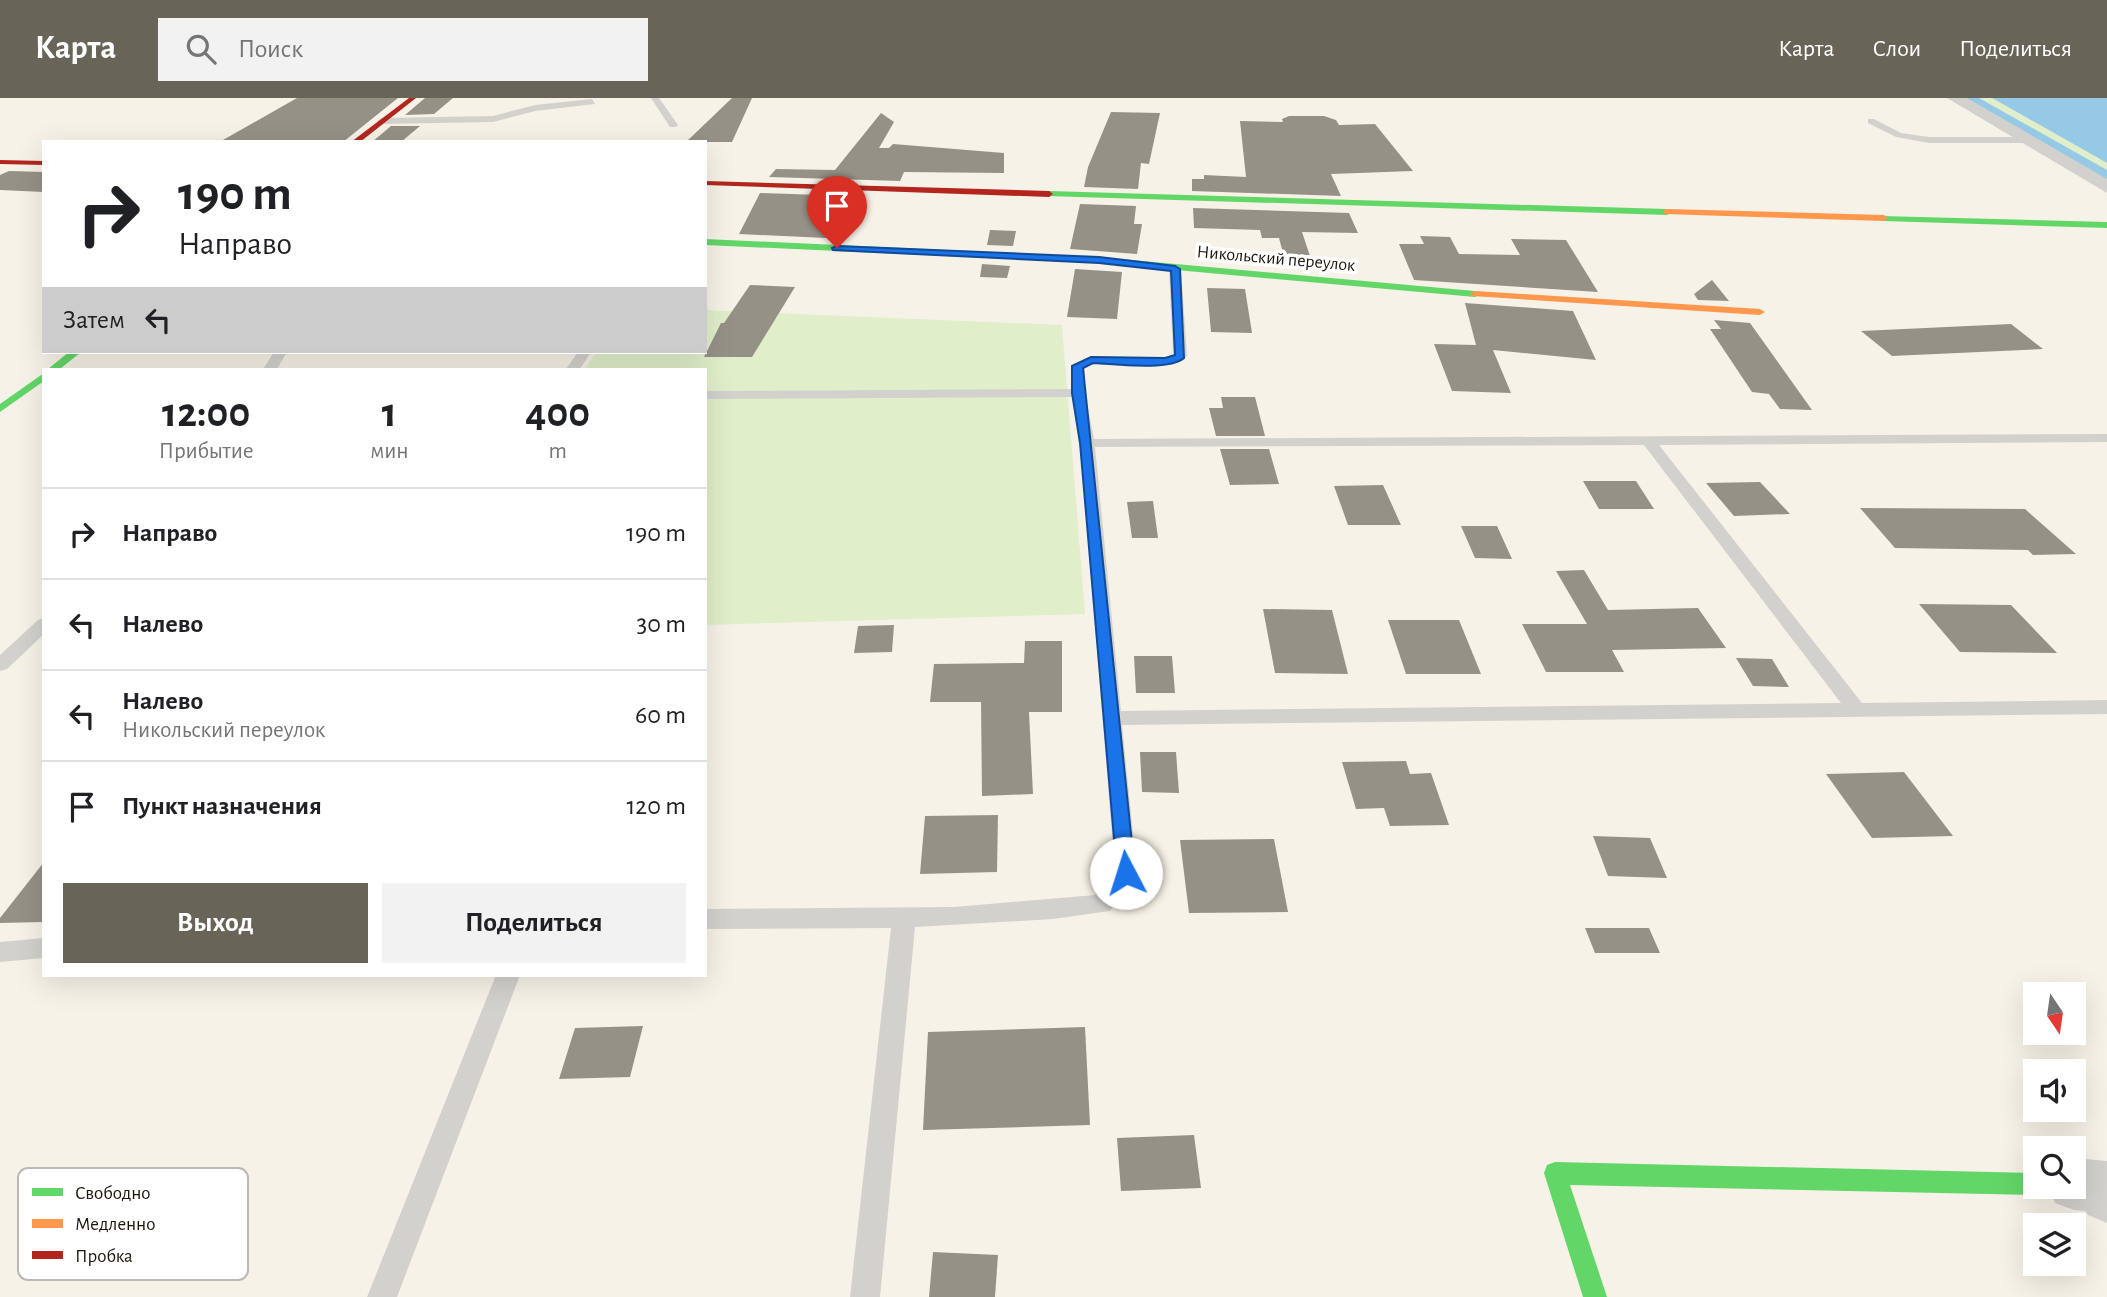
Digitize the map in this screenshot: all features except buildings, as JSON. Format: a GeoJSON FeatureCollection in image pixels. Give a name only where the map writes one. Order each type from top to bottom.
{"type":"FeatureCollection","features":[{"type":"Feature","properties":{"kind":"street"},"geometry":{"type":"LineString","coordinates":[[357,140],[413,98]]}},
{"type":"Feature","properties":{"kind":"street"},"geometry":{"type":"LineString","coordinates":[[1955,98],[2107,187]]}},
{"type":"Feature","properties":{"kind":"street"},"geometry":{"type":"LineString","coordinates":[[0,162],[42,163]]}},
{"type":"Feature","properties":{"kind":"street"},"geometry":{"type":"LineString","coordinates":[[707,183],[1423,207],[2107,225]]}},
{"type":"Feature","properties":{"kind":"street","name":"Никольский переулок"},"geometry":{"type":"LineString","coordinates":[[707,242],[1099,260],[1175,269],[1647,307],[1760,312]]}},
{"type":"Feature","properties":{"kind":"street"},"geometry":{"type":"LineString","coordinates":[[54,368],[73,354]]}},
{"type":"Feature","properties":{"kind":"street"},"geometry":{"type":"LineString","coordinates":[[0,409],[42,378]]}},
{"type":"Feature","properties":{"kind":"street"},"geometry":{"type":"LineString","coordinates":[[1595,1297],[1555,1174],[2023,1184]]}},
{"type":"Feature","properties":{"kind":"street"},"geometry":{"type":"LineString","coordinates":[[2086,1184],[2100,1185],[2107,1196]]}},
{"type":"Feature","properties":{"kind":"lane"},"geometry":{"type":"LineString","coordinates":[[655,98],[673,125]]}},
{"type":"Feature","properties":{"kind":"lane"},"geometry":{"type":"LineString","coordinates":[[381,121],[494,119],[535,108],[593,102]]}},
{"type":"Feature","properties":{"kind":"lane"},"geometry":{"type":"LineString","coordinates":[[1871,121],[1899,135],[1929,140],[2026,139]]}},
{"type":"Feature","properties":{"kind":"lane"},"geometry":{"type":"LineString","coordinates":[[707,919],[904,917],[1051,911],[1102,904],[1126,873],[1087,443],[1078,393],[1078,366],[1091,360],[1165,362],[1176,360],[1180,356],[1175,269]]}},
{"type":"Feature","properties":{"kind":"lane"},"geometry":{"type":"LineString","coordinates":[[707,395],[1078,393]]}},
{"type":"Feature","properties":{"kind":"lane"},"geometry":{"type":"LineString","coordinates":[[1087,443],[2107,438]]}},
{"type":"Feature","properties":{"kind":"lane"},"geometry":{"type":"LineString","coordinates":[[1648,440],[1857,710]]}},
{"type":"Feature","properties":{"kind":"lane"},"geometry":{"type":"LineString","coordinates":[[0,665],[42,626]]}},
{"type":"Feature","properties":{"kind":"lane"},"geometry":{"type":"LineString","coordinates":[[1112,718],[2107,707]]}},
{"type":"Feature","properties":{"kind":"lane"},"geometry":{"type":"LineString","coordinates":[[865,1297],[904,917]]}},
{"type":"Feature","properties":{"kind":"lane"},"geometry":{"type":"LineString","coordinates":[[0,952],[42,948]]}},
{"type":"Feature","properties":{"kind":"lane"},"geometry":{"type":"LineString","coordinates":[[382,1297],[507,977]]}},
{"type":"Feature","properties":{"kind":"green space"},"geometry":{"type":"Polygon","coordinates":[[[1977,98],[1992,98],[2107,163],[2107,173],[1977,98]]]}},
{"type":"Feature","properties":{"kind":"green space"},"geometry":{"type":"Polygon","coordinates":[[[707,310],[1062,325],[1085,614],[707,625],[707,368],[586,368],[595,354],[707,354],[707,310]]]}},
{"type":"Feature","properties":{"kind":"water"},"geometry":{"type":"Polygon","coordinates":[[[1992,98],[2107,98],[2107,163],[1992,98]]]}},
{"type":"Feature","properties":{"kind":"waterway"},"geometry":{"type":"LineString","coordinates":[[1968,98],[2107,177]]}},
{"type":"Feature","properties":{"kind":"traffic: fast"},"geometry":{"type":"LineString","coordinates":[[1049,194],[1667,212]]}},
{"type":"Feature","properties":{"kind":"traffic: fast"},"geometry":{"type":"LineString","coordinates":[[1884,218],[2107,225]]}},
{"type":"Feature","properties":{"kind":"traffic: fast"},"geometry":{"type":"LineString","coordinates":[[707,242],[1099,260],[1475,294]]}},
{"type":"Feature","properties":{"kind":"traffic: fast"},"geometry":{"type":"LineString","coordinates":[[54,368],[73,354]]}},
{"type":"Feature","properties":{"kind":"traffic: fast"},"geometry":{"type":"LineString","coordinates":[[0,409],[42,378]]}},
{"type":"Feature","properties":{"kind":"traffic: fast"},"geometry":{"type":"LineString","coordinates":[[1595,1297],[1555,1173],[2023,1184]]}},
{"type":"Feature","properties":{"kind":"traffic: slow"},"geometry":{"type":"LineString","coordinates":[[1667,212],[1884,218]]}},
{"type":"Feature","properties":{"kind":"traffic: slow"},"geometry":{"type":"LineString","coordinates":[[1475,294],[1760,312]]}},
{"type":"Feature","properties":{"kind":"traffic: jam"},"geometry":{"type":"LineString","coordinates":[[358,140],[413,98]]}},
{"type":"Feature","properties":{"kind":"traffic: jam"},"geometry":{"type":"LineString","coordinates":[[0,162],[42,163]]}},
{"type":"Feature","properties":{"kind":"traffic: jam"},"geometry":{"type":"LineString","coordinates":[[707,183],[1049,194]]}},
{"type":"Feature","properties":{"kind":"route"},"geometry":{"type":"LineString","coordinates":[[837,248],[1099,260],[1175,269],[1180,356],[1176,360],[1091,360],[1078,366],[1078,393],[1087,443],[1126,873]]}}]}
